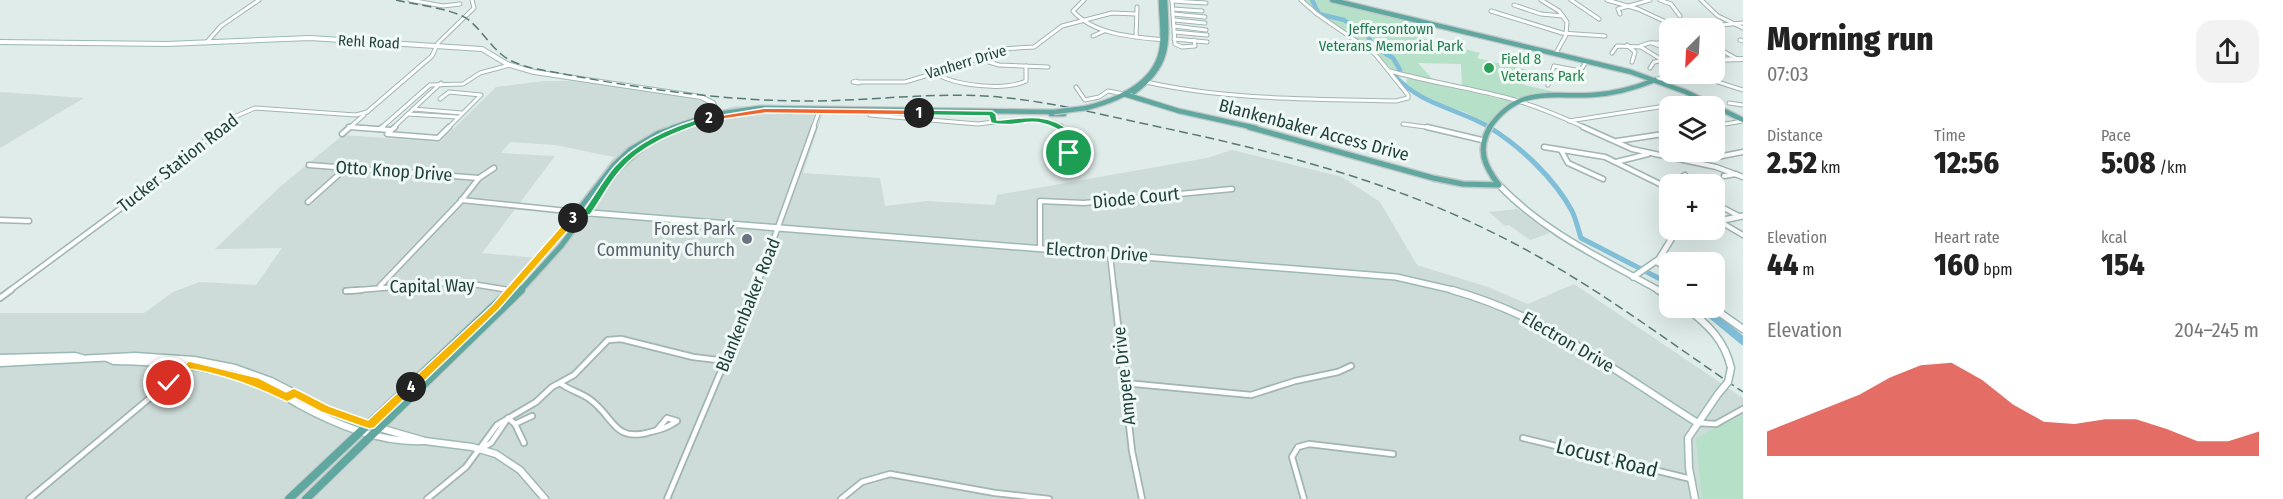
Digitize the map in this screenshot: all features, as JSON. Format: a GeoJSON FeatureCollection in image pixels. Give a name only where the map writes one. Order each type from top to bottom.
{"type":"FeatureCollection","features":[{"type":"Feature","properties":{"kind":"main road"},"geometry":{"type":"LineString","coordinates":[[1161,0],[1164,40]]}},
{"type":"Feature","properties":{"kind":"main road"},"geometry":{"type":"LineString","coordinates":[[289,499],[511,291],[578,212],[614,165],[630,150],[668,129],[719,115],[758,111],[1064,114],[1092,109],[1126,94],[1145,82],[1153,71],[1159,60],[1164,40],[1165,0]]}},
{"type":"Feature","properties":{"kind":"main road"},"geometry":{"type":"LineString","coordinates":[[1332,0],[1587,61],[1656,80],[1695,96]]}},
{"type":"Feature","properties":{"kind":"main road"},"geometry":{"type":"LineString","coordinates":[[1498,185],[1485,165],[1482,140],[1488,128],[1516,100],[1538,95],[1610,93],[1639,87],[1656,80]]}},
{"type":"Feature","properties":{"kind":"main road"},"geometry":{"type":"LineString","coordinates":[[992,113],[1054,112],[1086,108],[1126,94]]}},
{"type":"Feature","properties":{"kind":"main road","name":"Blankenbaker Access Drive"},"geometry":{"type":"LineString","coordinates":[[1126,94],[1179,111],[1281,134],[1434,178],[1463,184],[1498,185]]}},
{"type":"Feature","properties":{"kind":"main road"},"geometry":{"type":"LineString","coordinates":[[1725,111],[1743,120]]}},
{"type":"Feature","properties":{"kind":"main road"},"geometry":{"type":"LineString","coordinates":[[306,499],[519,293],[552,257],[587,213],[616,169],[633,153],[673,130],[719,115]]}},
{"type":"Feature","properties":{"kind":"street"},"geometry":{"type":"LineString","coordinates":[[207,42],[224,23],[260,0]]}},
{"type":"Feature","properties":{"kind":"street"},"geometry":{"type":"LineString","coordinates":[[410,0],[443,6],[460,4]]}},
{"type":"Feature","properties":{"kind":"street"},"geometry":{"type":"LineString","coordinates":[[342,134],[432,56],[436,46],[474,8],[472,0]]}},
{"type":"Feature","properties":{"kind":"street"},"geometry":{"type":"LineString","coordinates":[[1084,0],[1073,11],[1105,31],[1164,40]]}},
{"type":"Feature","properties":{"kind":"street"},"geometry":{"type":"LineString","coordinates":[[1194,40],[1195,46],[1182,47],[1175,44],[1172,0],[1206,3]]}},
{"type":"Feature","properties":{"kind":"street"},"geometry":{"type":"LineString","coordinates":[[1145,82],[1168,87],[1282,98],[1396,101],[1408,98],[1408,95],[1396,85],[1389,71],[1369,49],[1326,23],[1301,0]]}},
{"type":"Feature","properties":{"kind":"street"},"geometry":{"type":"LineString","coordinates":[[1541,0],[1564,16],[1569,26],[1569,33],[1556,53]]}},
{"type":"Feature","properties":{"kind":"street"},"geometry":{"type":"LineString","coordinates":[[1571,0],[1599,19]]}},
{"type":"Feature","properties":{"kind":"street"},"geometry":{"type":"LineString","coordinates":[[1606,0],[1629,6],[1659,19]]}},
{"type":"Feature","properties":{"kind":"street"},"geometry":{"type":"LineString","coordinates":[[1620,14],[1617,10],[1650,0]]}},
{"type":"Feature","properties":{"kind":"street"},"geometry":{"type":"LineString","coordinates":[[1660,0],[1671,4],[1680,16]]}},
{"type":"Feature","properties":{"kind":"street"},"geometry":{"type":"LineString","coordinates":[[1701,0],[1718,16],[1743,26]]}},
{"type":"Feature","properties":{"kind":"street"},"geometry":{"type":"LineString","coordinates":[[1190,1],[1191,8]]}},
{"type":"Feature","properties":{"kind":"street"},"geometry":{"type":"LineString","coordinates":[[1514,5],[1541,14],[1564,16]]}},
{"type":"Feature","properties":{"kind":"street"},"geometry":{"type":"LineString","coordinates":[[1136,37],[1137,8]]}},
{"type":"Feature","properties":{"kind":"street"},"geometry":{"type":"LineString","coordinates":[[1173,9],[1202,12]]}},
{"type":"Feature","properties":{"kind":"street"},"geometry":{"type":"LineString","coordinates":[[1491,11],[1587,37],[1605,36]]}},
{"type":"Feature","properties":{"kind":"street","name":"Vanherr Drive"},"geometry":{"type":"LineString","coordinates":[[858,82],[904,82],[978,59],[999,49],[1036,47],[1057,27],[1112,13],[1136,14]]}},
{"type":"Feature","properties":{"kind":"street"},"geometry":{"type":"LineString","coordinates":[[1173,14],[1205,17]]}},
{"type":"Feature","properties":{"kind":"street"},"geometry":{"type":"LineString","coordinates":[[1174,20],[1205,23]]}},
{"type":"Feature","properties":{"kind":"street"},"geometry":{"type":"LineString","coordinates":[[1725,25],[1734,24]]}},
{"type":"Feature","properties":{"kind":"street"},"geometry":{"type":"LineString","coordinates":[[1174,26],[1206,30]]}},
{"type":"Feature","properties":{"kind":"street"},"geometry":{"type":"LineString","coordinates":[[1093,36],[1105,31]]}},
{"type":"Feature","properties":{"kind":"street"},"geometry":{"type":"LineString","coordinates":[[211,32],[216,32]]}},
{"type":"Feature","properties":{"kind":"street"},"geometry":{"type":"LineString","coordinates":[[1174,32],[1207,35]]}},
{"type":"Feature","properties":{"kind":"street","name":"Rehl Road"},"geometry":{"type":"LineString","coordinates":[[0,42],[170,44],[310,38],[485,50],[510,65],[543,73],[699,96],[711,101],[719,115]]}},
{"type":"Feature","properties":{"kind":"street"},"geometry":{"type":"LineString","coordinates":[[1174,39],[1207,42]]}},
{"type":"Feature","properties":{"kind":"street"},"geometry":{"type":"LineString","coordinates":[[1652,43],[1659,46]]}},
{"type":"Feature","properties":{"kind":"street"},"geometry":{"type":"LineString","coordinates":[[1640,47],[1659,43]]}},
{"type":"Feature","properties":{"kind":"street"},"geometry":{"type":"LineString","coordinates":[[1627,45],[1635,52],[1632,62]]}},
{"type":"Feature","properties":{"kind":"street"},"geometry":{"type":"LineString","coordinates":[[1612,53],[1617,46],[1627,45],[1640,47],[1653,53],[1659,59]]}},
{"type":"Feature","properties":{"kind":"street"},"geometry":{"type":"LineString","coordinates":[[1725,52],[1740,59]]}},
{"type":"Feature","properties":{"kind":"street"},"geometry":{"type":"LineString","coordinates":[[978,59],[996,64],[1048,67]]}},
{"type":"Feature","properties":{"kind":"street"},"geometry":{"type":"LineString","coordinates":[[1725,60],[1740,59]]}},
{"type":"Feature","properties":{"kind":"street"},"geometry":{"type":"LineString","coordinates":[[1548,85],[1554,66],[1580,71],[1587,61]]}},
{"type":"Feature","properties":{"kind":"street"},"geometry":{"type":"LineString","coordinates":[[1650,68],[1654,62],[1659,61]]}},
{"type":"Feature","properties":{"kind":"street"},"geometry":{"type":"LineString","coordinates":[[380,129],[430,85],[467,82],[480,73],[510,65]]}},
{"type":"Feature","properties":{"kind":"street"},"geometry":{"type":"LineString","coordinates":[[934,73],[941,79],[952,82],[1017,85],[1026,81],[1026,66]]}},
{"type":"Feature","properties":{"kind":"street"},"geometry":{"type":"LineString","coordinates":[[1389,71],[1516,100],[1569,120],[1615,141],[1659,155]]}},
{"type":"Feature","properties":{"kind":"street"},"geometry":{"type":"LineString","coordinates":[[440,99],[447,92],[481,95],[438,138],[387,134],[441,83]]}},
{"type":"Feature","properties":{"kind":"street"},"geometry":{"type":"LineString","coordinates":[[453,92],[458,84]]}},
{"type":"Feature","properties":{"kind":"street"},"geometry":{"type":"LineString","coordinates":[[1724,84],[1743,90]]}},
{"type":"Feature","properties":{"kind":"street"},"geometry":{"type":"LineString","coordinates":[[1076,87],[1085,100],[1100,97],[1108,91],[1126,94]]}},
{"type":"Feature","properties":{"kind":"street"},"geometry":{"type":"LineString","coordinates":[[412,100],[421,101]]}},
{"type":"Feature","properties":{"kind":"street"},"geometry":{"type":"LineString","coordinates":[[1729,103],[1743,105]]}},
{"type":"Feature","properties":{"kind":"street"},"geometry":{"type":"LineString","coordinates":[[1569,120],[1659,107]]}},
{"type":"Feature","properties":{"kind":"street","name":"Tucker Station Road"},"geometry":{"type":"LineString","coordinates":[[0,298],[168,173],[199,144],[245,111],[255,108],[356,114],[367,112]]}},
{"type":"Feature","properties":{"kind":"street"},"geometry":{"type":"LineString","coordinates":[[412,109],[462,113]]}},
{"type":"Feature","properties":{"kind":"street","name":"Blankenbaker Road"},"geometry":{"type":"LineString","coordinates":[[667,499],[780,228],[821,110]]}},
{"type":"Feature","properties":{"kind":"street"},"geometry":{"type":"LineString","coordinates":[[992,113],[994,122]]}},
{"type":"Feature","properties":{"kind":"street"},"geometry":{"type":"LineString","coordinates":[[407,114],[458,117]]}},
{"type":"Feature","properties":{"kind":"street"},"geometry":{"type":"LineString","coordinates":[[870,115],[985,124],[1008,123],[1032,118],[1053,123],[1066,131],[1069,154]]}},
{"type":"Feature","properties":{"kind":"street"},"geometry":{"type":"LineString","coordinates":[[1725,124],[1743,120]]}},
{"type":"Feature","properties":{"kind":"street"},"geometry":{"type":"LineString","coordinates":[[1403,124],[1424,126],[1482,140]]}},
{"type":"Feature","properties":{"kind":"street"},"geometry":{"type":"LineString","coordinates":[[349,127],[390,130]]}},
{"type":"Feature","properties":{"kind":"street"},"geometry":{"type":"LineString","coordinates":[[1615,141],[1659,135]]}},
{"type":"Feature","properties":{"kind":"street"},"geometry":{"type":"LineString","coordinates":[[1544,147],[1598,155],[1659,182]]}},
{"type":"Feature","properties":{"kind":"street"},"geometry":{"type":"LineString","coordinates":[[1561,150],[1568,162],[1603,179]]}},
{"type":"Feature","properties":{"kind":"street"},"geometry":{"type":"LineString","coordinates":[[1725,155],[1743,152]]}},
{"type":"Feature","properties":{"kind":"street"},"geometry":{"type":"LineString","coordinates":[[1616,162],[1649,153]]}},
{"type":"Feature","properties":{"kind":"street"},"geometry":{"type":"LineString","coordinates":[[1696,162],[1743,177]]}},
{"type":"Feature","properties":{"kind":"street","name":"Otto Knop Drive"},"geometry":{"type":"LineString","coordinates":[[309,165],[479,177]]}},
{"type":"Feature","properties":{"kind":"street"},"geometry":{"type":"LineString","coordinates":[[308,202],[346,168]]}},
{"type":"Feature","properties":{"kind":"street"},"geometry":{"type":"LineString","coordinates":[[380,287],[461,200],[479,177],[494,168]]}},
{"type":"Feature","properties":{"kind":"street"},"geometry":{"type":"LineString","coordinates":[[1725,176],[1736,174]]}},
{"type":"Feature","properties":{"kind":"street"},"geometry":{"type":"LineString","coordinates":[[1498,185],[1542,223],[1659,291]]}},
{"type":"Feature","properties":{"kind":"street","name":"Diode Court"},"geometry":{"type":"LineString","coordinates":[[1040,248],[1040,201],[1084,203],[1232,189]]}},
{"type":"Feature","properties":{"kind":"street","name":"Electron Drive"},"geometry":{"type":"LineString","coordinates":[[461,200],[587,213],[1380,274],[1461,292],[1507,308],[1558,332],[1696,422]]}},
{"type":"Feature","properties":{"kind":"street"},"geometry":{"type":"LineString","coordinates":[[1725,208],[1741,216]]}},
{"type":"Feature","properties":{"kind":"street"},"geometry":{"type":"LineString","coordinates":[[1725,220],[1741,216]]}},
{"type":"Feature","properties":{"kind":"street"},"geometry":{"type":"LineString","coordinates":[[0,220],[28,221]]}},
{"type":"Feature","properties":{"kind":"street"},"geometry":{"type":"LineString","coordinates":[[1725,226],[1743,235]]}},
{"type":"Feature","properties":{"kind":"street"},"geometry":{"type":"LineString","coordinates":[[1633,277],[1657,262],[1671,246],[1673,240]]}},
{"type":"Feature","properties":{"kind":"street","name":"Ampere Drive"},"geometry":{"type":"LineString","coordinates":[[1110,253],[1132,451],[1142,499]]}},
{"type":"Feature","properties":{"kind":"street","name":"Capital Way"},"geometry":{"type":"LineString","coordinates":[[346,291],[465,283],[519,293]]}},
{"type":"Feature","properties":{"kind":"street"},"geometry":{"type":"LineString","coordinates":[[1725,316],[1743,329]]}},
{"type":"Feature","properties":{"kind":"street"},"geometry":{"type":"LineString","coordinates":[[1695,499],[1690,479],[1688,438],[1696,422],[1729,381],[1731,368],[1727,351],[1719,339],[1697,318]]}},
{"type":"Feature","properties":{"kind":"street"},"geometry":{"type":"LineString","coordinates":[[427,499],[466,466],[481,449],[491,443],[508,418],[536,402],[552,387],[580,370],[608,340],[615,339],[693,357],[726,361]]}},
{"type":"Feature","properties":{"kind":"street"},"geometry":{"type":"LineString","coordinates":[[0,358],[27,360]]}},
{"type":"Feature","properties":{"kind":"street"},"geometry":{"type":"LineString","coordinates":[[0,363],[105,358],[114,361],[191,363],[236,368],[271,381],[366,428]]}},
{"type":"Feature","properties":{"kind":"street"},"geometry":{"type":"LineString","coordinates":[[191,363],[243,377],[314,411],[408,442],[425,441],[481,449],[512,463],[545,499]]}},
{"type":"Feature","properties":{"kind":"street"},"geometry":{"type":"LineString","coordinates":[[29,499],[132,415],[191,363]]}},
{"type":"Feature","properties":{"kind":"street"},"geometry":{"type":"LineString","coordinates":[[1125,383],[1251,396],[1351,366]]}},
{"type":"Feature","properties":{"kind":"street"},"geometry":{"type":"LineString","coordinates":[[560,383],[567,389],[592,400],[621,433],[628,436],[657,430]]}},
{"type":"Feature","properties":{"kind":"street"},"geometry":{"type":"LineString","coordinates":[[287,398],[294,393]]}},
{"type":"Feature","properties":{"kind":"street"},"geometry":{"type":"LineString","coordinates":[[1696,422],[1708,427],[1714,426],[1743,409]]}},
{"type":"Feature","properties":{"kind":"street"},"geometry":{"type":"LineString","coordinates":[[514,424],[532,417]]}},
{"type":"Feature","properties":{"kind":"street"},"geometry":{"type":"LineString","coordinates":[[508,418],[514,424],[524,443]]}},
{"type":"Feature","properties":{"kind":"street","name":"Locust Road"},"geometry":{"type":"LineString","coordinates":[[1523,438],[1690,479]]}},
{"type":"Feature","properties":{"kind":"street"},"geometry":{"type":"LineString","coordinates":[[1304,499],[1292,457],[1293,450],[1299,446],[1309,444],[1393,454]]}},
{"type":"Feature","properties":{"kind":"street"},"geometry":{"type":"LineString","coordinates":[[841,499],[862,482],[890,474],[995,493],[1049,499]]}},
{"type":"Feature","properties":{"kind":"shaded area"},"geometry":{"type":"Polygon","coordinates":[[[545,81],[577,81],[685,96],[704,102],[710,113],[735,106],[825,106],[803,173],[880,178],[885,206],[927,201],[995,205],[997,195],[1207,158],[1232,150],[1342,177],[1380,202],[1417,265],[1488,287],[1528,304],[1574,284],[1743,398],[1743,499],[0,499],[0,313],[144,313],[173,292],[200,282],[256,285],[282,248],[215,249],[281,186],[343,135],[440,142],[496,87],[545,81]],[[510,142],[501,153],[555,156],[482,253],[537,258],[614,157],[555,145],[510,142]]]}},
{"type":"Feature","properties":{"kind":"shaded area"},"geometry":{"type":"Polygon","coordinates":[[[0,92],[84,98],[0,148],[0,92]]]}},
{"type":"Feature","properties":{"kind":"shaded area"},"geometry":{"type":"Polygon","coordinates":[[[1517,209],[1550,233],[1530,240],[1509,225],[1505,226],[1489,212],[1517,209]]]}},
{"type":"Feature","properties":{"kind":"green space","name":"Jeffersontown Veterans Memorial Park"},"geometry":{"type":"Polygon","coordinates":[[[1302,0],[1328,0],[1423,22],[1415,33],[1422,38],[1480,53],[1477,58],[1527,70],[1524,85],[1564,94],[1541,94],[1514,98],[1462,87],[1461,64],[1418,63],[1436,83],[1390,68],[1367,46],[1335,28],[1302,0]]]}},
{"type":"Feature","properties":{"kind":"green space"},"geometry":{"type":"Polygon","coordinates":[[[1407,78],[1511,101],[1487,124],[1465,112],[1428,101],[1406,84],[1407,78]]]}},
{"type":"Feature","properties":{"kind":"green space"},"geometry":{"type":"Polygon","coordinates":[[[1743,415],[1743,499],[1702,499],[1696,439],[1743,415]]]}},
{"type":"Feature","properties":{"kind":"waterway"},"geometry":{"type":"LineString","coordinates":[[1312,0],[1319,14],[1344,20],[1368,36],[1373,46],[1393,58],[1400,70],[1395,76],[1417,94],[1491,128]]}},
{"type":"Feature","properties":{"kind":"waterway"},"geometry":{"type":"LineString","coordinates":[[1489,127],[1525,154],[1556,187],[1572,211],[1581,238],[1659,278]]}},
{"type":"Feature","properties":{"kind":"waterway"},"geometry":{"type":"LineString","coordinates":[[1715,318],[1743,341]]}},
{"type":"Feature","properties":{"kind":"railway"},"geometry":{"type":"LineString","coordinates":[[396,0],[442,9],[466,18],[501,54],[517,63],[579,77],[673,92],[767,100],[825,101],[956,95],[1026,100],[1199,136],[1339,172],[1429,204],[1519,246],[1605,297],[1743,392]]}},
{"type":"Feature","properties":{"kind":"place","name":"Field 8 Veterans Park"},"geometry":{"type":"Point","coordinates":[1489,68]}},
{"type":"Feature","properties":{"kind":"place","name":"Forest Park Community Church"},"geometry":{"type":"Point","coordinates":[747,239]}},
{"type":"Feature","properties":{"kind":"route"},"geometry":{"type":"LineString","coordinates":[[169,383],[189,365],[209,368],[263,384],[287,398],[294,393],[325,409],[369,425],[495,307],[524,277],[578,212],[587,213],[616,169],[626,159],[653,140],[694,122],[740,113],[765,111],[992,114],[994,122],[1008,123],[1032,118],[1053,123],[1066,131],[1069,153]]}}]}
